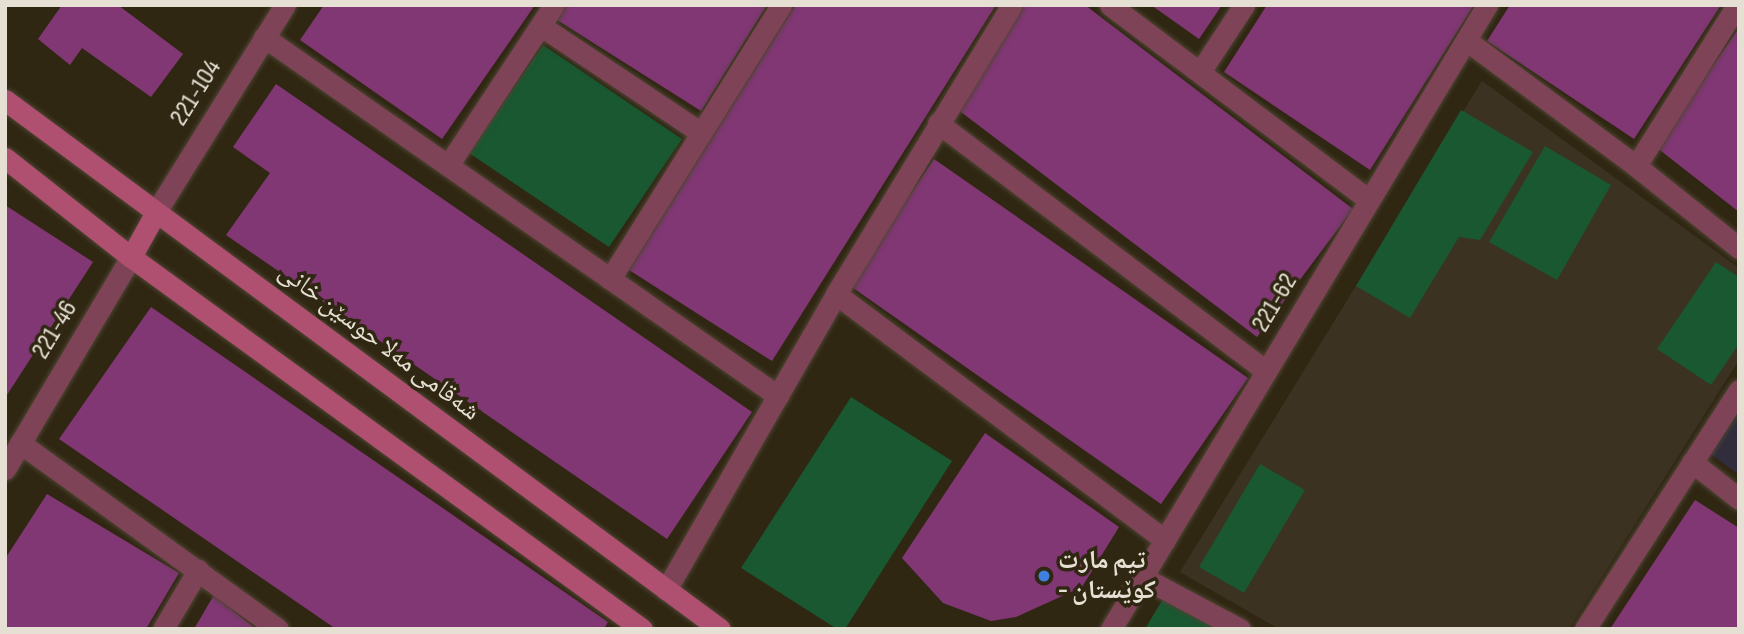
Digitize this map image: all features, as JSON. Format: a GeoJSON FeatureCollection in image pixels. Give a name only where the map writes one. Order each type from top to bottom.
{"type":"FeatureCollection","features":[{"type":"Feature","properties":{"kind":"street","name":"221-104"},"geometry":{"type":"LineString","coordinates":[[156,212],[285,5]]}},
{"type":"Feature","properties":{"kind":"street"},"geometry":{"type":"LineString","coordinates":[[449,164],[554,5]]}},
{"type":"Feature","properties":{"kind":"street"},"geometry":{"type":"LineString","coordinates":[[610,279],[781,5]]}},
{"type":"Feature","properties":{"kind":"street"},"geometry":{"type":"LineString","coordinates":[[666,590],[836,294],[1012,5]]}},
{"type":"Feature","properties":{"kind":"street"},"geometry":{"type":"LineString","coordinates":[[1110,5],[1370,200]]}},
{"type":"Feature","properties":{"kind":"street"},"geometry":{"type":"LineString","coordinates":[[1199,72],[1244,5]]}},
{"type":"Feature","properties":{"kind":"street","name":"221-62"},"geometry":{"type":"LineString","coordinates":[[1111,629],[1487,5]]}},
{"type":"Feature","properties":{"kind":"street"},"geometry":{"type":"LineString","coordinates":[[1636,166],[1737,5]]}},
{"type":"Feature","properties":{"kind":"street"},"geometry":{"type":"LineString","coordinates":[[541,26],[700,132]]}},
{"type":"Feature","properties":{"kind":"street"},"geometry":{"type":"LineString","coordinates":[[264,37],[778,396]]}},
{"type":"Feature","properties":{"kind":"street"},"geometry":{"type":"LineString","coordinates":[[1466,40],[1636,166],[1739,248]]}},
{"type":"Feature","properties":{"kind":"street","name":"شەقامی مەلا حوسێن خانی"},"geometry":{"type":"LineString","coordinates":[[5,100],[720,629]]}},
{"type":"Feature","properties":{"kind":"street"},"geometry":{"type":"LineString","coordinates":[[938,123],[1266,372]]}},
{"type":"Feature","properties":{"kind":"street"},"geometry":{"type":"LineString","coordinates":[[5,158],[131,257],[635,627]]}},
{"type":"Feature","properties":{"kind":"street"},"geometry":{"type":"LineString","coordinates":[[131,257],[156,212]]}},
{"type":"Feature","properties":{"kind":"street","name":"221-46"},"geometry":{"type":"LineString","coordinates":[[5,469],[131,257]]}},
{"type":"Feature","properties":{"kind":"street"},"geometry":{"type":"LineString","coordinates":[[836,294],[1165,540]]}},
{"type":"Feature","properties":{"kind":"street"},"geometry":{"type":"LineString","coordinates":[[1585,629],[1739,390]]}},
{"type":"Feature","properties":{"kind":"street"},"geometry":{"type":"LineString","coordinates":[[20,443],[278,629]]}},
{"type":"Feature","properties":{"kind":"street"},"geometry":{"type":"LineString","coordinates":[[1692,462],[1739,499]]}},
{"type":"Feature","properties":{"kind":"street"},"geometry":{"type":"LineString","coordinates":[[163,629],[198,570]]}},
{"type":"Feature","properties":{"kind":"street"},"geometry":{"type":"LineString","coordinates":[[1142,577],[1240,629]]}},
{"type":"Feature","properties":{"kind":"shaded area"},"geometry":{"type":"Polygon","coordinates":[[[1482,81],[1739,268],[1739,360],[1569,629],[1279,629],[1180,572],[1482,81]]]}},
{"type":"Feature","properties":{"kind":"shaded area"},"geometry":{"type":"Polygon","coordinates":[[[1739,414],[1739,473],[1738,474],[1709,453],[1739,414]]]}},
{"type":"Feature","properties":{"kind":"green space"},"geometry":{"type":"Polygon","coordinates":[[[543,45],[682,139],[609,247],[469,153],[543,45]]]}},
{"type":"Feature","properties":{"kind":"green space"},"geometry":{"type":"Polygon","coordinates":[[[1461,110],[1533,152],[1480,240],[1459,237],[1410,318],[1356,286],[1461,110]]]}},
{"type":"Feature","properties":{"kind":"green space"},"geometry":{"type":"Polygon","coordinates":[[[1545,146],[1611,185],[1557,280],[1489,242],[1545,146]]]}},
{"type":"Feature","properties":{"kind":"green space"},"geometry":{"type":"Polygon","coordinates":[[[1716,262],[1739,277],[1739,344],[1711,385],[1657,349],[1716,262]]]}},
{"type":"Feature","properties":{"kind":"green space"},"geometry":{"type":"Polygon","coordinates":[[[851,397],[952,461],[845,629],[837,629],[741,568],[851,397]]]}},
{"type":"Feature","properties":{"kind":"green space"},"geometry":{"type":"Polygon","coordinates":[[[1260,464],[1305,490],[1244,593],[1199,567],[1260,464]]]}},
{"type":"Feature","properties":{"kind":"green space"},"geometry":{"type":"Polygon","coordinates":[[[1164,597],[1219,629],[1145,629],[1164,597]]]}},
{"type":"Feature","properties":{"kind":"building"},"geometry":{"type":"Polygon","coordinates":[[[62,5],[118,5],[183,54],[151,97],[82,48],[70,65],[38,39],[62,5]]]}},
{"type":"Feature","properties":{"kind":"building"},"geometry":{"type":"Polygon","coordinates":[[[324,5],[535,5],[442,139],[300,40],[324,5]]]}},
{"type":"Feature","properties":{"kind":"building"},"geometry":{"type":"Polygon","coordinates":[[[567,5],[767,5],[701,111],[557,20],[567,5]]]}},
{"type":"Feature","properties":{"kind":"building"},"geometry":{"type":"Polygon","coordinates":[[[795,5],[996,5],[772,361],[629,270],[795,5]]]}},
{"type":"Feature","properties":{"kind":"building"},"geometry":{"type":"Polygon","coordinates":[[[1022,5],[1085,5],[1353,209],[1257,337],[957,109],[1022,5]]]}},
{"type":"Feature","properties":{"kind":"building"},"geometry":{"type":"Polygon","coordinates":[[[1151,5],[1222,5],[1199,39],[1151,5]]]}},
{"type":"Feature","properties":{"kind":"building"},"geometry":{"type":"Polygon","coordinates":[[[1267,5],[1474,5],[1370,170],[1224,72],[1267,5]]]}},
{"type":"Feature","properties":{"kind":"building"},"geometry":{"type":"Polygon","coordinates":[[[1510,5],[1721,5],[1634,139],[1487,41],[1510,5]]]}},
{"type":"Feature","properties":{"kind":"building"},"geometry":{"type":"Polygon","coordinates":[[[1739,28],[1739,212],[1656,147],[1739,28]]]}},
{"type":"Feature","properties":{"kind":"building"},"geometry":{"type":"Polygon","coordinates":[[[276,84],[752,412],[667,539],[226,235],[270,173],[233,147],[276,84]]]}},
{"type":"Feature","properties":{"kind":"building"},"geometry":{"type":"Polygon","coordinates":[[[934,159],[1248,378],[1161,504],[849,285],[934,159]]]}},
{"type":"Feature","properties":{"kind":"building"},"geometry":{"type":"Polygon","coordinates":[[[5,205],[93,262],[5,398],[5,205]]]}},
{"type":"Feature","properties":{"kind":"building"},"geometry":{"type":"Polygon","coordinates":[[[151,307],[608,622],[604,629],[336,629],[59,439],[151,307]]]}},
{"type":"Feature","properties":{"kind":"building"},"geometry":{"type":"Polygon","coordinates":[[[985,433],[1119,527],[1082,587],[1016,617],[991,621],[943,603],[902,558],[985,433]]]}},
{"type":"Feature","properties":{"kind":"building"},"geometry":{"type":"Polygon","coordinates":[[[47,494],[179,573],[146,629],[5,629],[5,559],[47,494]]]}},
{"type":"Feature","properties":{"kind":"building"},"geometry":{"type":"Polygon","coordinates":[[[1695,500],[1739,528],[1739,629],[1610,629],[1695,500]]]}},
{"type":"Feature","properties":{"kind":"building"},"geometry":{"type":"Polygon","coordinates":[[[214,595],[256,629],[194,629],[214,595]]]}},
{"type":"Feature","properties":{"kind":"place","name":"تیم مارت - کوێستان"},"geometry":{"type":"Point","coordinates":[1044,576]}}]}
